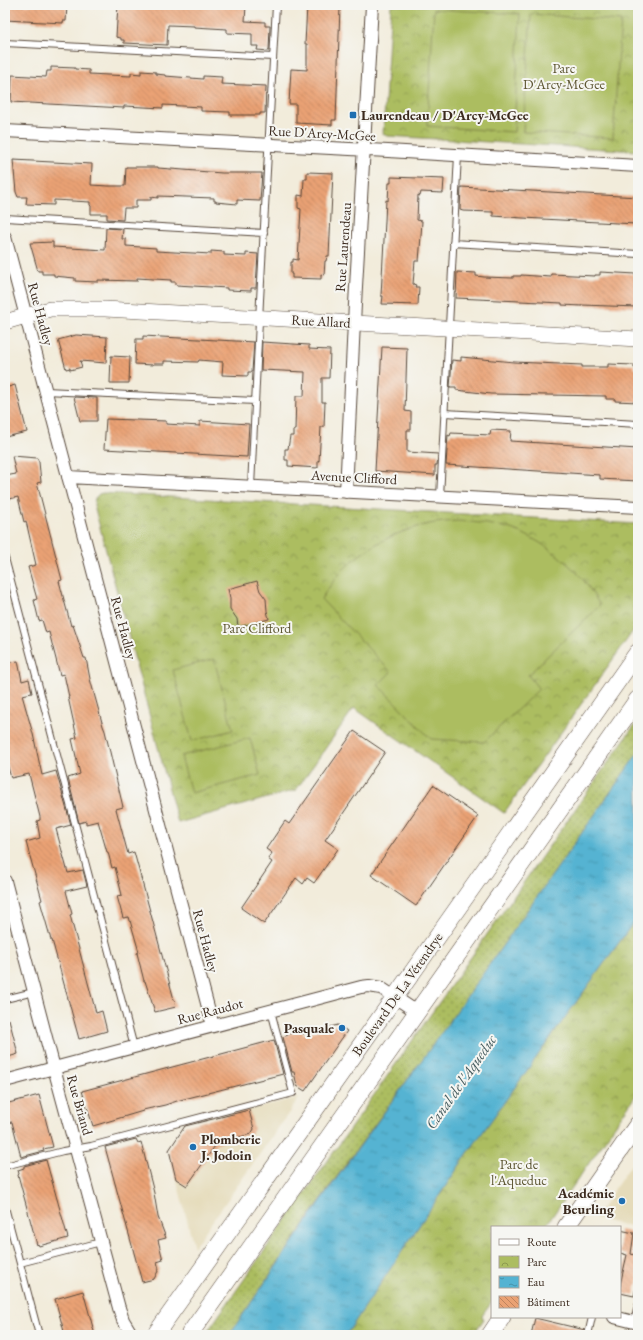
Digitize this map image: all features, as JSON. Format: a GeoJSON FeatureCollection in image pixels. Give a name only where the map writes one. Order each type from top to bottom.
{"type":"FeatureCollection","features":[{"type":"Feature","properties":{"kind":"main road","name":"Boulevard De La Vérendrye"},"geometry":{"type":"LineString","coordinates":[[155,1335],[396,997],[638,652]]}},
{"type":"Feature","properties":{"kind":"main road","name":"Boulevard De La Vérendrye"},"geometry":{"type":"LineString","coordinates":[[189,1335],[638,699]]}},
{"type":"Feature","properties":{"kind":"main road"},"geometry":{"type":"LineString","coordinates":[[567,1226],[638,1124]]}},
{"type":"Feature","properties":{"kind":"main road"},"geometry":{"type":"LineString","coordinates":[[490,1335],[501,1318]]}},
{"type":"Feature","properties":{"kind":"street","name":"Rue Laurendeau"},"geometry":{"type":"LineString","coordinates":[[346,492],[372,5]]}},
{"type":"Feature","properties":{"kind":"street","name":"Rue D'Arcy-McGee"},"geometry":{"type":"LineString","coordinates":[[5,131],[638,166]]}},
{"type":"Feature","properties":{"kind":"street","name":"Rue Hadley"},"geometry":{"type":"LineString","coordinates":[[5,237],[213,1026]]}},
{"type":"Feature","properties":{"kind":"street","name":"Rue Allard"},"geometry":{"type":"LineString","coordinates":[[5,322],[50,309],[80,309],[354,322],[638,339]]}},
{"type":"Feature","properties":{"kind":"street","name":"Avenue Clifford"},"geometry":{"type":"LineString","coordinates":[[68,477],[638,507]]}},
{"type":"Feature","properties":{"kind":"street","name":"Rue Briand"},"geometry":{"type":"LineString","coordinates":[[5,881],[101,1242],[123,1320],[132,1335]]}},
{"type":"Feature","properties":{"kind":"street","name":"Rue Raudot"},"geometry":{"type":"LineString","coordinates":[[5,1081],[369,986],[381,988],[417,1012]]}},
{"type":"Feature","properties":{"kind":"street"},"geometry":{"type":"LineString","coordinates":[[618,1318],[636,1323]]}},
{"type":"Feature","properties":{"kind":"lane"},"geometry":{"type":"LineString","coordinates":[[251,487],[276,5]]}},
{"type":"Feature","properties":{"kind":"lane"},"geometry":{"type":"LineString","coordinates":[[5,43],[273,57]]}},
{"type":"Feature","properties":{"kind":"lane"},"geometry":{"type":"LineString","coordinates":[[440,497],[458,155]]}},
{"type":"Feature","properties":{"kind":"lane"},"geometry":{"type":"LineString","coordinates":[[5,218],[264,233]]}},
{"type":"Feature","properties":{"kind":"lane"},"geometry":{"type":"LineString","coordinates":[[453,243],[638,254]]}},
{"type":"Feature","properties":{"kind":"lane"},"geometry":{"type":"LineString","coordinates":[[46,391],[255,401]]}},
{"type":"Feature","properties":{"kind":"lane"},"geometry":{"type":"LineString","coordinates":[[445,413],[638,424]]}},
{"type":"Feature","properties":{"kind":"lane"},"geometry":{"type":"LineString","coordinates":[[5,558],[134,1047]]}},
{"type":"Feature","properties":{"kind":"lane"},"geometry":{"type":"LineString","coordinates":[[5,1000],[34,992]]}},
{"type":"Feature","properties":{"kind":"lane"},"geometry":{"type":"LineString","coordinates":[[5,1166],[76,1148],[91,1146],[293,1093],[271,1011]]}},
{"type":"Feature","properties":{"kind":"lane"},"geometry":{"type":"LineString","coordinates":[[5,1206],[39,1335]]}},
{"type":"Feature","properties":{"kind":"lane"},"geometry":{"type":"LineString","coordinates":[[20,1264],[101,1242]]}},
{"type":"Feature","properties":{"kind":"lane"},"geometry":{"type":"LineString","coordinates":[[636,1323],[638,1306]]}},
{"type":"Feature","properties":{"kind":"lane"},"geometry":{"type":"LineString","coordinates":[[588,1335],[592,1318]]}},
{"type":"Feature","properties":{"kind":"shaded area"},"geometry":{"type":"Polygon","coordinates":[[[300,1097],[194,1247],[169,1150],[185,1126],[300,1097]]]}},
{"type":"Feature","properties":{"kind":"shaded area","name":"Académie Beurling"},"geometry":{"type":"Polygon","coordinates":[[[638,1155],[638,1229],[595,1218],[618,1184],[638,1155]]]}},
{"type":"Feature","properties":{"kind":"green space","name":"Parc D'Arcy-McGee"},"geometry":{"type":"Polygon","coordinates":[[[391,5],[562,5],[638,9],[638,151],[387,136],[383,134],[391,5]]]}},
{"type":"Feature","properties":{"kind":"green space"},"geometry":{"type":"Polygon","coordinates":[[[434,9],[520,14],[514,132],[427,126],[434,9]]]}},
{"type":"Feature","properties":{"kind":"green space"},"geometry":{"type":"Polygon","coordinates":[[[531,14],[621,21],[613,138],[523,132],[531,14]]]}},
{"type":"Feature","properties":{"kind":"green space","name":"Parc Clifford"},"geometry":{"type":"Polygon","coordinates":[[[103,493],[638,524],[638,624],[504,813],[354,708],[296,790],[178,823],[94,505],[95,498],[99,494],[103,493]]]}},
{"type":"Feature","properties":{"kind":"green space"},"geometry":{"type":"Polygon","coordinates":[[[456,521],[497,526],[511,529],[531,537],[566,562],[589,587],[600,605],[528,675],[539,689],[484,742],[431,739],[378,685],[391,672],[321,599],[338,575],[350,563],[382,541],[417,527],[432,523],[456,521]]]}},
{"type":"Feature","properties":{"kind":"green space"},"geometry":{"type":"Polygon","coordinates":[[[214,659],[233,730],[192,741],[173,670],[214,659]]]}},
{"type":"Feature","properties":{"kind":"green space"},"geometry":{"type":"Polygon","coordinates":[[[638,720],[638,753],[440,1035],[333,1182],[229,1335],[205,1335],[638,720]]]}},
{"type":"Feature","properties":{"kind":"green space"},"geometry":{"type":"Polygon","coordinates":[[[250,738],[260,775],[191,793],[181,756],[250,738]]]}},
{"type":"Feature","properties":{"kind":"green space","name":"Parc de l'Aqueduc"},"geometry":{"type":"Polygon","coordinates":[[[638,916],[638,1092],[546,1226],[491,1226],[491,1303],[482,1316],[484,1319],[473,1335],[346,1335],[467,1154],[638,916]]]}},
{"type":"Feature","properties":{"kind":"water","name":"Canal de l'Aqueduc"},"geometry":{"type":"Polygon","coordinates":[[[638,753],[638,916],[467,1154],[346,1335],[229,1335],[334,1182],[440,1035],[638,753]]]}},
{"type":"Feature","properties":{"kind":"building"},"geometry":{"type":"Polygon","coordinates":[[[5,5],[67,5],[66,21],[63,21],[63,23],[5,20],[5,5]]]}},
{"type":"Feature","properties":{"kind":"building"},"geometry":{"type":"Polygon","coordinates":[[[118,5],[246,5],[245,21],[265,22],[265,26],[270,26],[269,51],[257,50],[258,46],[252,46],[252,34],[227,33],[227,29],[194,26],[168,25],[167,45],[124,43],[124,40],[116,37],[118,5]]]}},
{"type":"Feature","properties":{"kind":"building"},"geometry":{"type":"Polygon","coordinates":[[[307,5],[338,5],[338,7],[340,7],[336,120],[332,120],[332,125],[296,123],[296,104],[289,104],[291,69],[307,70],[307,44],[305,44],[307,5]]]}},
{"type":"Feature","properties":{"kind":"building"},"geometry":{"type":"Polygon","coordinates":[[[51,67],[89,70],[89,74],[131,76],[131,73],[141,74],[141,71],[156,72],[156,74],[165,76],[203,79],[203,76],[222,77],[221,84],[266,86],[265,113],[260,113],[260,115],[230,115],[230,112],[201,111],[201,107],[163,105],[163,108],[124,106],[124,108],[11,102],[12,75],[46,77],[47,71],[51,71],[51,67]]]}},
{"type":"Feature","properties":{"kind":"building"},"geometry":{"type":"Polygon","coordinates":[[[13,160],[92,164],[91,185],[108,186],[125,186],[126,167],[158,167],[222,173],[262,173],[260,201],[237,200],[237,204],[216,202],[214,201],[214,198],[158,196],[158,198],[151,197],[151,200],[136,200],[136,208],[124,208],[123,220],[107,219],[107,214],[91,214],[90,202],[54,200],[54,205],[26,204],[27,197],[18,197],[16,192],[13,160]]]}},
{"type":"Feature","properties":{"kind":"building"},"geometry":{"type":"Polygon","coordinates":[[[307,172],[333,173],[329,256],[327,256],[325,261],[324,275],[321,274],[321,279],[292,278],[291,274],[291,262],[293,262],[293,259],[298,260],[301,209],[298,208],[298,195],[303,196],[304,179],[307,179],[307,172]]]}},
{"type":"Feature","properties":{"kind":"building"},"geometry":{"type":"Polygon","coordinates":[[[391,177],[444,179],[443,193],[421,192],[420,196],[418,195],[417,220],[422,221],[419,261],[415,261],[413,284],[416,285],[415,287],[419,287],[418,305],[382,304],[383,296],[381,296],[386,200],[388,201],[389,183],[391,183],[391,177]]]}},
{"type":"Feature","properties":{"kind":"building"},"geometry":{"type":"Polygon","coordinates":[[[461,187],[638,197],[638,221],[636,221],[636,224],[523,218],[493,216],[493,212],[463,211],[460,210],[461,187]]]}},
{"type":"Feature","properties":{"kind":"building"},"geometry":{"type":"Polygon","coordinates":[[[106,228],[123,229],[122,239],[126,239],[126,246],[156,248],[156,251],[211,254],[211,251],[224,252],[224,255],[246,256],[246,253],[258,254],[256,288],[251,288],[251,291],[227,290],[227,288],[176,285],[176,282],[171,282],[171,280],[137,278],[137,281],[75,281],[75,278],[54,276],[54,274],[42,274],[42,271],[38,271],[30,243],[53,242],[53,247],[105,250],[106,228]]]}},
{"type":"Feature","properties":{"kind":"building"},"geometry":{"type":"Polygon","coordinates":[[[457,272],[476,273],[476,276],[484,277],[513,278],[513,276],[521,275],[551,277],[551,274],[595,276],[600,275],[600,272],[636,274],[636,277],[638,277],[637,307],[582,306],[562,305],[562,303],[456,298],[457,272]]]}},
{"type":"Feature","properties":{"kind":"building"},"geometry":{"type":"Polygon","coordinates":[[[76,335],[107,337],[106,363],[80,361],[82,367],[70,370],[70,368],[66,369],[58,340],[76,335]]]}},
{"type":"Feature","properties":{"kind":"building"},"geometry":{"type":"Polygon","coordinates":[[[143,336],[254,342],[252,372],[248,372],[248,376],[222,375],[223,362],[199,360],[198,362],[164,361],[164,364],[153,365],[135,364],[136,339],[143,339],[143,336]]]}},
{"type":"Feature","properties":{"kind":"building"},"geometry":{"type":"Polygon","coordinates":[[[262,342],[309,345],[309,349],[330,350],[329,378],[322,378],[322,402],[325,402],[324,427],[321,427],[318,468],[288,466],[288,460],[285,460],[285,449],[288,449],[290,436],[293,436],[293,430],[295,430],[296,396],[304,396],[305,372],[261,370],[262,342]]]}},
{"type":"Feature","properties":{"kind":"building"},"geometry":{"type":"Polygon","coordinates":[[[382,347],[407,348],[405,411],[411,412],[411,430],[407,430],[407,452],[438,454],[437,465],[435,465],[435,475],[375,471],[382,347]]]}},
{"type":"Feature","properties":{"kind":"building"},"geometry":{"type":"Polygon","coordinates":[[[111,356],[130,357],[129,383],[110,383],[111,356]]]}},
{"type":"Feature","properties":{"kind":"building"},"geometry":{"type":"Polygon","coordinates":[[[461,357],[514,362],[582,365],[582,367],[608,367],[608,364],[634,365],[634,368],[638,369],[638,402],[615,401],[615,399],[606,399],[606,396],[491,394],[456,390],[456,387],[450,387],[452,360],[461,361],[461,357]]]}},
{"type":"Feature","properties":{"kind":"building"},"geometry":{"type":"Polygon","coordinates":[[[15,385],[27,432],[5,437],[5,388],[15,385]]]}},
{"type":"Feature","properties":{"kind":"building"},"geometry":{"type":"Polygon","coordinates":[[[74,397],[97,398],[97,421],[80,421],[74,397]]]}},
{"type":"Feature","properties":{"kind":"building"},"geometry":{"type":"Polygon","coordinates":[[[106,419],[166,421],[166,424],[200,426],[200,421],[249,424],[247,457],[104,449],[106,419]]]}},
{"type":"Feature","properties":{"kind":"building"},"geometry":{"type":"Polygon","coordinates":[[[491,430],[511,431],[510,441],[638,449],[638,481],[600,479],[600,475],[446,465],[448,435],[450,436],[451,433],[490,435],[491,430]]]}},
{"type":"Feature","properties":{"kind":"building"},"geometry":{"type":"Polygon","coordinates":[[[12,456],[37,458],[39,462],[41,482],[37,483],[62,580],[59,581],[71,626],[73,625],[84,658],[86,658],[123,807],[116,809],[128,854],[134,852],[176,1007],[155,1012],[144,981],[137,953],[139,952],[129,917],[123,918],[117,896],[122,895],[115,867],[112,868],[98,821],[86,824],[86,821],[79,823],[68,778],[80,774],[72,739],[77,738],[64,674],[60,675],[49,632],[46,633],[42,620],[39,621],[34,600],[37,599],[28,567],[36,565],[26,521],[24,522],[18,497],[5,500],[5,476],[16,474],[12,456]]]}},
{"type":"Feature","properties":{"kind":"building"},"geometry":{"type":"Polygon","coordinates":[[[257,581],[260,591],[266,599],[269,619],[238,627],[237,619],[230,609],[228,589],[257,581]]]}},
{"type":"Feature","properties":{"kind":"building"},"geometry":{"type":"Polygon","coordinates":[[[18,661],[22,681],[29,679],[32,693],[22,695],[33,734],[42,775],[56,771],[71,825],[56,829],[68,873],[83,870],[87,886],[66,891],[72,914],[70,915],[96,1013],[102,1011],[107,1031],[79,1039],[40,901],[42,900],[26,842],[40,838],[37,821],[40,820],[40,817],[29,774],[11,778],[5,756],[5,663],[18,661]]]}},
{"type":"Feature","properties":{"kind":"building"},"geometry":{"type":"Polygon","coordinates":[[[354,731],[385,752],[325,840],[338,849],[314,883],[307,878],[303,884],[296,878],[264,924],[241,908],[272,862],[268,859],[272,853],[266,849],[285,821],[289,824],[354,731]]]}},
{"type":"Feature","properties":{"kind":"building"},"geometry":{"type":"Polygon","coordinates":[[[433,785],[478,816],[416,906],[371,875],[433,785]]]}},
{"type":"Feature","properties":{"kind":"building"},"geometry":{"type":"Polygon","coordinates":[[[9,1019],[18,1054],[5,1058],[5,1020],[9,1019]]]}},
{"type":"Feature","properties":{"kind":"building"},"geometry":{"type":"Polygon","coordinates":[[[338,1025],[347,1031],[305,1091],[297,1086],[283,1037],[288,1034],[303,1031],[303,1034],[338,1025]]]}},
{"type":"Feature","properties":{"kind":"building"},"geometry":{"type":"Polygon","coordinates":[[[274,1040],[283,1074],[143,1110],[93,1126],[82,1091],[274,1040]]]}},
{"type":"Feature","properties":{"kind":"building"},"geometry":{"type":"Polygon","coordinates":[[[39,1095],[53,1147],[21,1157],[12,1122],[5,1123],[5,1104],[39,1095]]]}},
{"type":"Feature","properties":{"kind":"building","name":"Plomberie J. Jodoin"},"geometry":{"type":"Polygon","coordinates":[[[249,1110],[254,1129],[251,1134],[217,1143],[187,1186],[176,1179],[169,1150],[185,1126],[249,1110]]]}},
{"type":"Feature","properties":{"kind":"building"},"geometry":{"type":"Polygon","coordinates":[[[136,1139],[138,1143],[141,1142],[154,1193],[158,1217],[166,1238],[158,1240],[163,1260],[157,1262],[159,1269],[154,1279],[142,1282],[105,1147],[136,1139]]]}},
{"type":"Feature","properties":{"kind":"building"},"geometry":{"type":"Polygon","coordinates":[[[46,1160],[68,1238],[39,1246],[38,1244],[37,1245],[18,1175],[18,1170],[24,1168],[24,1166],[46,1160]]]}},
{"type":"Feature","properties":{"kind":"building"},"geometry":{"type":"Polygon","coordinates":[[[621,1230],[634,1233],[631,1254],[638,1256],[638,1279],[634,1296],[621,1293],[621,1281],[627,1255],[621,1253],[621,1230]]]}},
{"type":"Feature","properties":{"kind":"building"},"geometry":{"type":"Polygon","coordinates":[[[83,1291],[95,1335],[65,1335],[55,1299],[83,1291]]]}},
{"type":"Feature","properties":{"kind":"building"},"geometry":{"type":"Polygon","coordinates":[[[535,1318],[585,1330],[584,1335],[531,1335],[535,1318]]]}},
{"type":"Feature","properties":{"kind":"place","name":"Laurendeau / D'Arcy-McGee"},"geometry":{"type":"Point","coordinates":[353,115]}},
{"type":"Feature","properties":{"kind":"place","name":"Pasquale"},"geometry":{"type":"Point","coordinates":[342,1028]}},
{"type":"Feature","properties":{"kind":"place","name":"Plomberie J. Jodoin"},"geometry":{"type":"Point","coordinates":[193,1147]}},
{"type":"Feature","properties":{"kind":"place","name":"Académie Beurling"},"geometry":{"type":"Point","coordinates":[622,1201]}}]}
